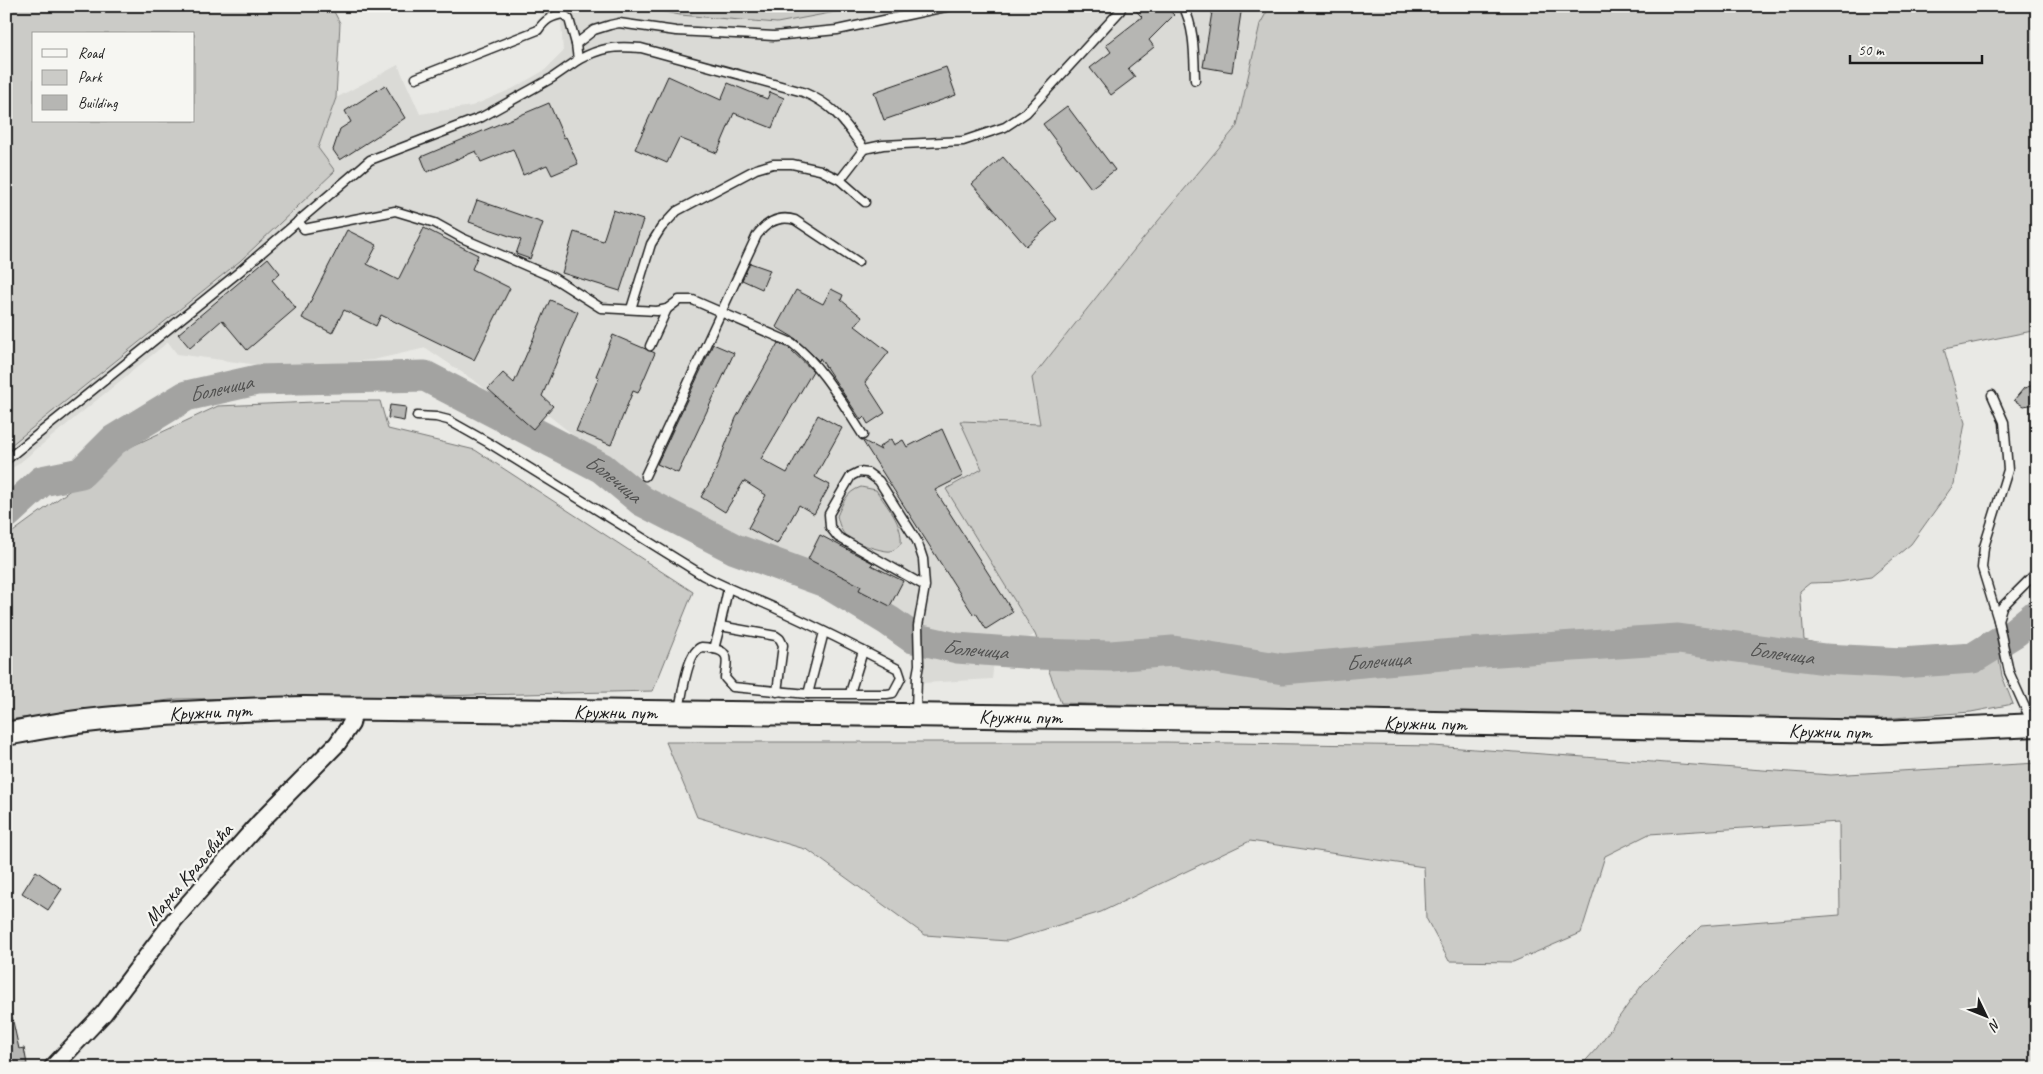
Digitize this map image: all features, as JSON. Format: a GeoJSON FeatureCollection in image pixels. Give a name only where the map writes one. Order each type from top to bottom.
{"type":"FeatureCollection","features":[{"type":"Feature","properties":{"kind":"main road","name":"Кружни пут"},"geometry":{"type":"LineString","coordinates":[[6,734],[84,721],[163,714],[304,708],[1235,719],[1882,732],[2035,725]]}},
{"type":"Feature","properties":{"kind":"street","name":"Марка Краљевића"},"geometry":{"type":"LineString","coordinates":[[52,1068],[104,1013],[174,920],[215,872],[337,744],[351,724],[354,709]]}},
{"type":"Feature","properties":{"kind":"lane"},"geometry":{"type":"LineString","coordinates":[[576,44],[594,30],[619,23],[676,31],[774,36],[837,30],[950,6]]}},
{"type":"Feature","properties":{"kind":"lane"},"geometry":{"type":"LineString","coordinates":[[840,180],[864,149],[883,145],[963,141],[1005,127],[1026,113],[1122,6]]}},
{"type":"Feature","properties":{"kind":"lane"},"geometry":{"type":"LineString","coordinates":[[1183,6],[1190,23],[1194,46],[1194,80]]}},
{"type":"Feature","properties":{"kind":"lane"},"geometry":{"type":"LineString","coordinates":[[416,78],[538,30],[543,22],[561,10],[569,19],[578,60]]}},
{"type":"Feature","properties":{"kind":"lane"},"geometry":{"type":"LineString","coordinates":[[6,460],[232,278],[370,160],[482,117],[552,78],[598,49],[641,48],[803,92],[821,100],[836,111],[864,149]]}},
{"type":"Feature","properties":{"kind":"lane"},"geometry":{"type":"LineString","coordinates":[[631,309],[651,244],[661,228],[677,211],[756,169],[773,164],[792,164],[820,170],[840,180],[865,202]]}},
{"type":"Feature","properties":{"kind":"lane"},"geometry":{"type":"LineString","coordinates":[[298,221],[304,229],[395,211],[435,223],[462,238],[552,277],[601,308],[656,311],[666,308],[679,300],[693,300],[792,343],[804,352],[814,363],[863,435]]}},
{"type":"Feature","properties":{"kind":"lane"},"geometry":{"type":"LineString","coordinates":[[645,476],[720,312],[757,235],[764,226],[776,219],[786,217],[795,220],[858,262]]}},
{"type":"Feature","properties":{"kind":"lane"},"geometry":{"type":"LineString","coordinates":[[650,346],[666,308]]}},
{"type":"Feature","properties":{"kind":"lane"},"geometry":{"type":"LineString","coordinates":[[1992,395],[2004,422],[2008,470],[1984,548],[1982,568],[1998,620],[2009,672],[2035,725]]}},
{"type":"Feature","properties":{"kind":"lane"},"geometry":{"type":"LineString","coordinates":[[417,416],[442,418],[606,515],[678,561],[728,589],[776,609],[898,669],[901,678],[893,693],[808,694],[733,687],[725,678],[726,654],[722,650],[702,647],[696,650],[690,659],[678,713]]}},
{"type":"Feature","properties":{"kind":"lane"},"geometry":{"type":"LineString","coordinates":[[916,716],[916,676],[919,665],[918,626],[925,586],[923,559],[917,541],[879,481],[868,473],[859,472],[851,476],[829,514],[830,527],[838,537],[925,586]]}},
{"type":"Feature","properties":{"kind":"lane"},"geometry":{"type":"LineString","coordinates":[[1998,620],[2002,607],[2037,572]]}},
{"type":"Feature","properties":{"kind":"lane"},"geometry":{"type":"LineString","coordinates":[[714,649],[728,589]]}},
{"type":"Feature","properties":{"kind":"lane"},"geometry":{"type":"LineString","coordinates":[[720,626],[776,636],[780,639],[783,645],[777,692]]}},
{"type":"Feature","properties":{"kind":"lane"},"geometry":{"type":"LineString","coordinates":[[808,694],[824,632]]}},
{"type":"Feature","properties":{"kind":"lane"},"geometry":{"type":"LineString","coordinates":[[850,694],[863,651]]}},
{"type":"Feature","properties":{"kind":"shaded area"},"geometry":{"type":"Polygon","coordinates":[[[542,6],[605,6],[613,12],[643,8],[680,15],[777,23],[867,6],[1270,6],[1260,25],[1237,126],[1138,245],[1032,378],[1040,424],[960,421],[982,469],[946,489],[1035,634],[994,661],[992,679],[923,683],[918,669],[914,641],[789,565],[635,484],[548,415],[533,431],[479,384],[426,348],[373,360],[281,368],[177,354],[168,342],[17,465],[6,471],[6,449],[240,261],[334,171],[318,148],[336,98],[398,65],[420,114],[472,106],[514,88],[545,70],[563,52],[561,20],[536,12],[542,6]]]}},
{"type":"Feature","properties":{"kind":"green space"},"geometry":{"type":"Polygon","coordinates":[[[6,6],[331,6],[340,23],[336,98],[318,148],[335,171],[240,261],[6,449],[6,6]]]}},
{"type":"Feature","properties":{"kind":"green space"},"geometry":{"type":"Polygon","coordinates":[[[624,6],[867,6],[777,23],[680,15],[643,8],[624,11],[624,6]]]}},
{"type":"Feature","properties":{"kind":"green space"},"geometry":{"type":"Polygon","coordinates":[[[1270,6],[2037,6],[2037,330],[1944,349],[1965,423],[1954,484],[1911,544],[1871,577],[1839,582],[1810,583],[1800,591],[1804,640],[1855,654],[1974,649],[1994,632],[2002,676],[2013,704],[1971,712],[1881,719],[1391,715],[1061,703],[1035,634],[946,489],[982,469],[960,421],[1040,424],[1032,378],[1138,245],[1237,126],[1260,24],[1270,6]]]}},
{"type":"Feature","properties":{"kind":"green space"},"geometry":{"type":"Polygon","coordinates":[[[380,401],[388,429],[475,450],[693,592],[653,691],[178,699],[6,720],[6,537],[128,448],[218,406],[380,401]]]}},
{"type":"Feature","properties":{"kind":"green space"},"geometry":{"type":"Polygon","coordinates":[[[861,487],[876,490],[897,522],[901,544],[893,550],[883,550],[858,543],[848,538],[842,530],[837,516],[843,502],[848,495],[861,487]]]}},
{"type":"Feature","properties":{"kind":"green space"},"geometry":{"type":"Polygon","coordinates":[[[666,742],[1165,742],[1433,746],[1831,775],[2037,763],[2037,1068],[1579,1068],[1597,1048],[1642,985],[1701,926],[1840,915],[1839,822],[1649,834],[1605,856],[1581,933],[1513,962],[1449,961],[1426,918],[1424,867],[1250,841],[1101,912],[1007,941],[925,935],[808,850],[697,817],[666,742]]]}},
{"type":"Feature","properties":{"kind":"building"},"geometry":{"type":"Polygon","coordinates":[[[1131,6],[1165,6],[1174,15],[1149,40],[1154,47],[1128,68],[1135,77],[1111,95],[1090,68],[1111,52],[1106,45],[1142,17],[1131,6]]]}},
{"type":"Feature","properties":{"kind":"building"},"geometry":{"type":"Polygon","coordinates":[[[1213,6],[1242,6],[1232,72],[1203,67],[1213,6]]]}},
{"type":"Feature","properties":{"kind":"building"},"geometry":{"type":"Polygon","coordinates":[[[946,67],[956,95],[884,120],[874,92],[946,67]]]}},
{"type":"Feature","properties":{"kind":"building"},"geometry":{"type":"Polygon","coordinates":[[[668,76],[721,100],[728,83],[767,99],[770,92],[784,98],[772,128],[734,113],[717,153],[679,138],[667,163],[635,149],[668,76]]]}},
{"type":"Feature","properties":{"kind":"building"},"geometry":{"type":"Polygon","coordinates":[[[385,85],[405,118],[340,160],[333,150],[340,129],[351,122],[345,111],[385,85]]]}},
{"type":"Feature","properties":{"kind":"building"},"geometry":{"type":"Polygon","coordinates":[[[549,103],[578,164],[552,175],[547,165],[523,175],[513,149],[481,162],[476,151],[427,172],[421,157],[549,103]]]}},
{"type":"Feature","properties":{"kind":"building"},"geometry":{"type":"Polygon","coordinates":[[[1067,106],[1115,170],[1091,188],[1043,124],[1067,106]]]}},
{"type":"Feature","properties":{"kind":"building"},"geometry":{"type":"Polygon","coordinates":[[[1003,157],[1057,219],[1026,246],[972,184],[1003,157]]]}},
{"type":"Feature","properties":{"kind":"building"},"geometry":{"type":"Polygon","coordinates":[[[477,200],[543,223],[530,259],[516,254],[521,240],[469,222],[477,200]]]}},
{"type":"Feature","properties":{"kind":"building"},"geometry":{"type":"Polygon","coordinates":[[[613,210],[643,220],[620,291],[562,273],[574,232],[603,241],[613,210]]]}},
{"type":"Feature","properties":{"kind":"building"},"geometry":{"type":"Polygon","coordinates":[[[424,228],[478,255],[472,269],[510,288],[474,360],[381,315],[376,326],[344,310],[332,333],[302,318],[347,230],[377,245],[367,264],[398,280],[424,228]]]}},
{"type":"Feature","properties":{"kind":"building"},"geometry":{"type":"Polygon","coordinates":[[[268,258],[280,273],[272,280],[296,308],[247,350],[222,320],[190,348],[178,334],[268,258]]]}},
{"type":"Feature","properties":{"kind":"building"},"geometry":{"type":"Polygon","coordinates":[[[750,263],[770,270],[762,289],[742,280],[750,263]]]}},
{"type":"Feature","properties":{"kind":"building"},"geometry":{"type":"Polygon","coordinates":[[[831,289],[843,295],[841,300],[862,317],[855,326],[889,352],[865,382],[885,413],[868,424],[864,417],[861,420],[820,358],[819,361],[796,339],[776,327],[796,290],[823,304],[831,289]]]}},
{"type":"Feature","properties":{"kind":"building"},"geometry":{"type":"Polygon","coordinates":[[[550,300],[578,312],[542,396],[553,406],[533,429],[488,389],[503,373],[514,383],[550,300]]]}},
{"type":"Feature","properties":{"kind":"building"},"geometry":{"type":"Polygon","coordinates":[[[613,335],[655,353],[638,393],[633,391],[611,445],[576,431],[599,377],[596,376],[613,335]]]}},
{"type":"Feature","properties":{"kind":"building"},"geometry":{"type":"Polygon","coordinates":[[[778,343],[789,348],[813,371],[761,459],[787,473],[818,415],[842,428],[815,477],[830,485],[814,514],[799,505],[777,544],[748,528],[766,495],[744,481],[725,512],[701,497],[713,477],[736,418],[778,343]]]}},
{"type":"Feature","properties":{"kind":"building"},"geometry":{"type":"Polygon","coordinates":[[[713,344],[734,353],[678,473],[657,464],[713,344]]]}},
{"type":"Feature","properties":{"kind":"building"},"geometry":{"type":"Polygon","coordinates":[[[2037,384],[2037,404],[2023,406],[2014,400],[2024,388],[2037,384]]]}},
{"type":"Feature","properties":{"kind":"building"},"geometry":{"type":"Polygon","coordinates":[[[390,405],[406,407],[404,421],[388,418],[390,405]]]}},
{"type":"Feature","properties":{"kind":"building"},"geometry":{"type":"Polygon","coordinates":[[[942,429],[963,476],[935,490],[1013,612],[986,629],[976,613],[973,614],[862,440],[881,450],[879,447],[891,439],[894,445],[903,440],[907,447],[942,429]]]}},
{"type":"Feature","properties":{"kind":"building"},"geometry":{"type":"Polygon","coordinates":[[[820,535],[873,563],[871,565],[903,581],[890,606],[859,590],[861,586],[808,559],[820,535]]]}},
{"type":"Feature","properties":{"kind":"building"},"geometry":{"type":"Polygon","coordinates":[[[36,871],[62,889],[48,910],[22,893],[36,871]]]}},
{"type":"Feature","properties":{"kind":"building"},"geometry":{"type":"Polygon","coordinates":[[[12,1017],[19,1049],[24,1048],[27,1064],[6,1068],[6,1018],[12,1017]]]}},
{"type":"Feature","properties":{"kind":"waterway","name":"Болечица"},"geometry":{"type":"LineString","coordinates":[[6,514],[42,481],[81,473],[114,440],[186,396],[257,380],[425,376],[602,468],[642,501],[735,549],[825,582],[913,638],[957,648],[1035,654],[1111,656],[1173,651],[1283,669],[1454,654],[1678,639],[1825,659],[1902,663],[1973,658],[2015,632],[2037,614]]}}]}
